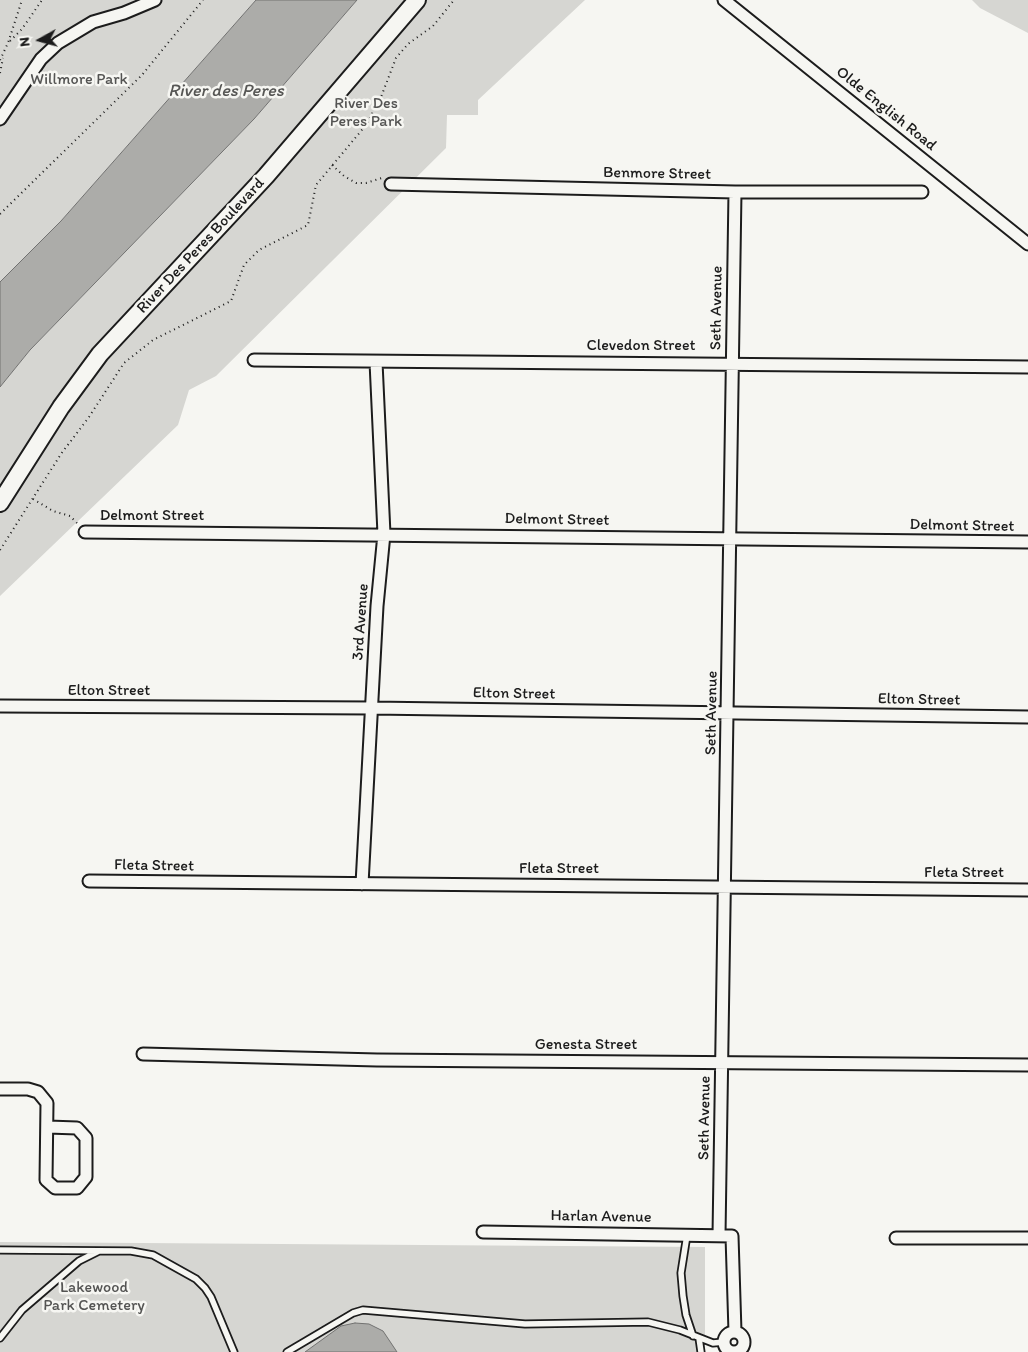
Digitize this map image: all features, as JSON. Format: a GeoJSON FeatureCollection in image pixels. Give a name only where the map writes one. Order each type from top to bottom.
{"type":"FeatureCollection","features":[{"type":"Feature","properties":{"kind":"main road","name":"River Des Peres Boulevard"},"geometry":{"type":"LineString","coordinates":[[0,503],[70,393],[100,354],[266,176],[418,0]]}},
{"type":"Feature","properties":{"kind":"street"},"geometry":{"type":"LineString","coordinates":[[0,118],[42,59],[58,43],[93,22],[124,14],[155,0]]}},
{"type":"Feature","properties":{"kind":"street","name":"Olde English Road"},"geometry":{"type":"LineString","coordinates":[[724,0],[1028,244]]}},
{"type":"Feature","properties":{"kind":"street","name":"Benmore Street"},"geometry":{"type":"LineString","coordinates":[[391,184],[735,192],[922,192]]}},
{"type":"Feature","properties":{"kind":"street","name":"Seth Avenue"},"geometry":{"type":"LineString","coordinates":[[719,1235],[735,192]]}},
{"type":"Feature","properties":{"kind":"street","name":"Clevedon Street"},"geometry":{"type":"LineString","coordinates":[[254,360],[1028,367]]}},
{"type":"Feature","properties":{"kind":"street","name":"3rd Avenue"},"geometry":{"type":"LineString","coordinates":[[362,884],[377,606],[384,534],[376,362]]}},
{"type":"Feature","properties":{"kind":"street","name":"Delmont Street"},"geometry":{"type":"LineString","coordinates":[[86,532],[1028,542]]}},
{"type":"Feature","properties":{"kind":"street","name":"Elton Street"},"geometry":{"type":"LineString","coordinates":[[0,706],[372,708],[1028,717]]}},
{"type":"Feature","properties":{"kind":"street","name":"Fleta Street"},"geometry":{"type":"LineString","coordinates":[[89,881],[1028,890]]}},
{"type":"Feature","properties":{"kind":"street","name":"Genesta Street"},"geometry":{"type":"LineString","coordinates":[[143,1054],[376,1060],[1028,1065]]}},
{"type":"Feature","properties":{"kind":"street"},"geometry":{"type":"LineString","coordinates":[[0,1089],[28,1089],[38,1092],[47,1103],[46,1180],[55,1188],[77,1188],[86,1177],[86,1138],[77,1128],[48,1127]]}},
{"type":"Feature","properties":{"kind":"street","name":"Harlan Avenue"},"geometry":{"type":"LineString","coordinates":[[483,1232],[719,1235]]}},
{"type":"Feature","properties":{"kind":"street"},"geometry":{"type":"LineString","coordinates":[[719,1235],[732,1236],[735,1332]]}},
{"type":"Feature","properties":{"kind":"street"},"geometry":{"type":"LineString","coordinates":[[896,1238],[1028,1238]]}},
{"type":"Feature","properties":{"kind":"street"},"geometry":{"type":"LineString","coordinates":[[735,1332],[741,1334],[744,1340],[741,1349],[732,1352],[726,1348],[724,1342],[726,1336],[735,1332]]}},
{"type":"Feature","properties":{"kind":"lane"},"geometry":{"type":"LineString","coordinates":[[687,1235],[681,1273],[686,1315],[693,1336]]}},
{"type":"Feature","properties":{"kind":"lane"},"geometry":{"type":"LineString","coordinates":[[0,1250],[131,1250],[153,1255],[196,1279],[211,1296],[234,1352]]}},
{"type":"Feature","properties":{"kind":"lane"},"geometry":{"type":"LineString","coordinates":[[0,1338],[22,1310],[79,1261],[100,1250]]}},
{"type":"Feature","properties":{"kind":"lane"},"geometry":{"type":"LineString","coordinates":[[287,1352],[353,1313],[363,1310],[525,1324],[648,1322],[713,1343],[724,1342]]}},
{"type":"Feature","properties":{"kind":"lane"},"geometry":{"type":"LineString","coordinates":[[699,1338],[701,1352]]}},
{"type":"Feature","properties":{"kind":"path"},"geometry":{"type":"LineString","coordinates":[[0,73],[3,56],[22,0]]}},
{"type":"Feature","properties":{"kind":"path"},"geometry":{"type":"LineString","coordinates":[[8,43],[22,29],[42,0]]}},
{"type":"Feature","properties":{"kind":"path"},"geometry":{"type":"LineString","coordinates":[[0,214],[142,75],[203,0]]}},
{"type":"Feature","properties":{"kind":"path"},"geometry":{"type":"LineString","coordinates":[[0,550],[61,454],[89,417],[124,363],[153,340],[231,302],[244,265],[259,250],[308,226],[316,185],[366,125],[381,97],[396,58],[408,44],[433,26],[454,0]]}},
{"type":"Feature","properties":{"kind":"path"},"geometry":{"type":"LineString","coordinates":[[0,60],[3,56]]}},
{"type":"Feature","properties":{"kind":"path"},"geometry":{"type":"LineString","coordinates":[[332,165],[344,176],[356,182],[366,183],[381,178],[388,178],[391,184]]}},
{"type":"Feature","properties":{"kind":"path"},"geometry":{"type":"LineString","coordinates":[[32,499],[53,511],[70,516],[86,532]]}},
{"type":"Feature","properties":{"kind":"green space","name":"Willmore Park"},"geometry":{"type":"Polygon","coordinates":[[[0,0],[256,0],[61,221],[0,282],[0,0]]]}},
{"type":"Feature","properties":{"kind":"green space","name":"River Des Peres Park"},"geometry":{"type":"Polygon","coordinates":[[[357,0],[585,0],[478,100],[478,115],[447,115],[446,148],[216,376],[189,390],[178,425],[0,596],[0,387],[30,350],[254,119],[357,0]]]}},
{"type":"Feature","properties":{"kind":"green space"},"geometry":{"type":"Polygon","coordinates":[[[972,0],[1028,0],[1028,33],[980,8],[972,0]]]}},
{"type":"Feature","properties":{"kind":"green space","name":"Lakewood Park Cemetery"},"geometry":{"type":"Polygon","coordinates":[[[0,1242],[705,1247],[705,1352],[0,1352],[0,1242]]]}},
{"type":"Feature","properties":{"kind":"water","name":"River des Peres"},"geometry":{"type":"Polygon","coordinates":[[[256,0],[357,0],[254,119],[30,350],[0,387],[0,282],[61,221],[256,0]]]}},
{"type":"Feature","properties":{"kind":"water"},"geometry":{"type":"Polygon","coordinates":[[[355,1323],[369,1324],[383,1331],[397,1352],[305,1352],[341,1326],[355,1323]]]}}]}
